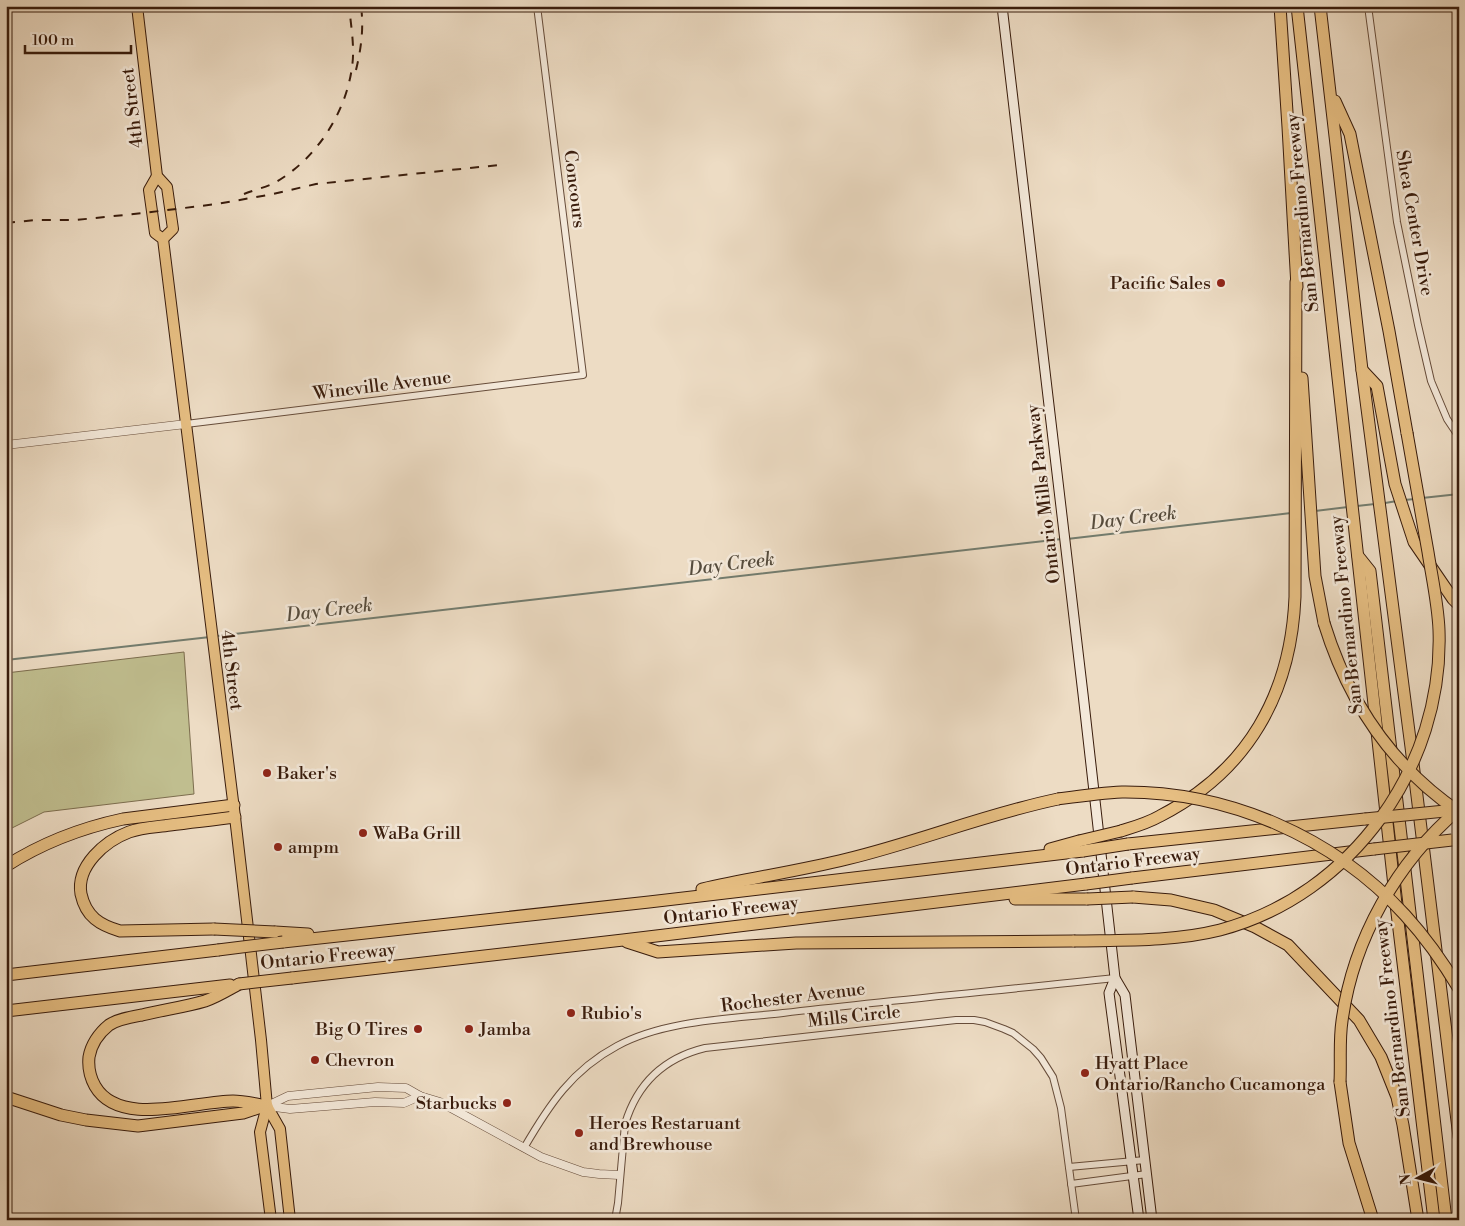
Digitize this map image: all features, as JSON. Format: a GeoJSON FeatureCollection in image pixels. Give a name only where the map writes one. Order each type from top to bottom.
{"type":"FeatureCollection","features":[{"type":"Feature","properties":{"kind":"highway"},"geometry":{"type":"LineString","coordinates":[[1280,6],[1309,492],[1315,576],[1324,623],[1343,677],[1366,718],[1394,756],[1417,779],[1440,800],[1459,810],[1442,823],[1396,878],[1376,914],[1352,970],[1342,1021],[1340,1082],[1349,1143],[1373,1220]]}},
{"type":"Feature","properties":{"kind":"highway","name":"San Bernardino Freeway"},"geometry":{"type":"LineString","coordinates":[[1297,6],[1397,913],[1434,1220]]}},
{"type":"Feature","properties":{"kind":"highway"},"geometry":{"type":"LineString","coordinates":[[1320,6],[1362,370],[1459,1137]]}},
{"type":"Feature","properties":{"kind":"highway"},"geometry":{"type":"LineString","coordinates":[[623,940],[658,952],[796,943],[1074,941],[1160,939],[1190,936],[1221,930],[1252,919],[1293,899],[1334,870],[1377,824],[1410,772],[1422,742],[1432,710],[1437,677],[1439,630],[1436,601],[1389,331],[1350,134],[1330,90]]}},
{"type":"Feature","properties":{"kind":"highway"},"geometry":{"type":"LineString","coordinates":[[1081,846],[1159,817],[1203,789],[1236,757],[1262,722],[1282,679],[1292,637],[1295,597],[1296,282]]}},
{"type":"Feature","properties":{"kind":"highway"},"geometry":{"type":"LineString","coordinates":[[1362,370],[1377,386],[1395,484],[1414,542],[1459,605]]}},
{"type":"Feature","properties":{"kind":"highway"},"geometry":{"type":"LineString","coordinates":[[1358,556],[1370,571],[1446,1220]]}},
{"type":"Feature","properties":{"kind":"highway"},"geometry":{"type":"LineString","coordinates":[[649,902],[749,878],[847,860],[1058,798],[1122,792],[1176,796],[1215,803],[1246,812],[1283,827],[1331,853],[1380,890],[1405,914],[1426,939],[1459,988]]}},
{"type":"Feature","properties":{"kind":"highway"},"geometry":{"type":"LineString","coordinates":[[6,866],[42,846],[107,822],[234,804]]}},
{"type":"Feature","properties":{"kind":"highway","name":"Ontario Freeway"},"geometry":{"type":"LineString","coordinates":[[6,975],[1014,859],[1081,846],[1128,844],[1444,810],[1459,810]]}},
{"type":"Feature","properties":{"kind":"highway"},"geometry":{"type":"LineString","coordinates":[[235,817],[129,832],[104,847],[86,866],[81,881],[80,890],[86,908],[96,921],[106,927],[120,931],[214,928],[342,935]]}},
{"type":"Feature","properties":{"kind":"highway","name":"Ontario Freeway"},"geometry":{"type":"LineString","coordinates":[[6,1011],[220,990],[239,984],[971,899],[1456,839]]}},
{"type":"Feature","properties":{"kind":"highway"},"geometry":{"type":"LineString","coordinates":[[971,899],[1133,898],[1171,900],[1214,910],[1254,927],[1288,945],[1359,1020],[1381,1057],[1397,1096],[1418,1220]]}},
{"type":"Feature","properties":{"kind":"highway"},"geometry":{"type":"LineString","coordinates":[[220,990],[206,1000],[133,1017],[110,1025],[93,1044],[88,1064],[92,1079],[102,1095],[113,1102],[127,1107],[149,1110],[232,1101],[267,1106]]}},
{"type":"Feature","properties":{"kind":"highway"},"geometry":{"type":"LineString","coordinates":[[6,1098],[60,1115],[138,1126],[243,1113],[267,1106]]}},
{"type":"Feature","properties":{"kind":"main road","name":"4th Street"},"geometry":{"type":"LineString","coordinates":[[137,6],[157,176],[150,190],[155,233],[163,239],[234,804],[261,1040],[267,1106],[260,1132],[272,1220]]}},
{"type":"Feature","properties":{"kind":"main road","name":"Ontario Mills Parkway"},"geometry":{"type":"LineString","coordinates":[[1002,6],[1115,978],[1125,995],[1152,1220]]}},
{"type":"Feature","properties":{"kind":"main road","name":"4th Street"},"geometry":{"type":"LineString","coordinates":[[157,176],[167,187],[173,229],[163,239]]}},
{"type":"Feature","properties":{"kind":"main road","name":"Ontario Mills Parkway"},"geometry":{"type":"LineString","coordinates":[[1115,978],[1109,993],[1139,1220]]}},
{"type":"Feature","properties":{"kind":"main road","name":"4th Street"},"geometry":{"type":"LineString","coordinates":[[267,1106],[280,1129],[290,1220]]}},
{"type":"Feature","properties":{"kind":"street","name":"Concours"},"geometry":{"type":"LineString","coordinates":[[537,6],[583,375]]}},
{"type":"Feature","properties":{"kind":"street","name":"Shea Center Drive"},"geometry":{"type":"LineString","coordinates":[[1368,6],[1397,222],[1418,325],[1432,381],[1447,419],[1459,437]]}},
{"type":"Feature","properties":{"kind":"street","name":"Wineville Avenue"},"geometry":{"type":"LineString","coordinates":[[186,424],[583,375]]}},
{"type":"Feature","properties":{"kind":"street"},"geometry":{"type":"LineString","coordinates":[[6,444],[186,424]]}},
{"type":"Feature","properties":{"kind":"street","name":"Rochester Avenue"},"geometry":{"type":"LineString","coordinates":[[524,1148],[548,1108],[565,1085],[586,1066],[616,1046],[650,1032],[687,1024],[894,1000],[1115,978]]}},
{"type":"Feature","properties":{"kind":"street","name":"Mills Circle"},"geometry":{"type":"LineString","coordinates":[[615,1220],[625,1124],[636,1096],[647,1080],[679,1056],[705,1048],[956,1020],[986,1022],[1004,1029],[1023,1040],[1041,1058],[1053,1077],[1061,1108],[1076,1220]]}},
{"type":"Feature","properties":{"kind":"street"},"geometry":{"type":"LineString","coordinates":[[267,1106],[288,1096],[378,1087],[406,1088],[420,1096],[440,1102],[541,1157],[567,1167],[598,1174],[619,1175]]}},
{"type":"Feature","properties":{"kind":"street"},"geometry":{"type":"LineString","coordinates":[[267,1106],[290,1109],[365,1102],[404,1103],[420,1096]]}},
{"type":"Feature","properties":{"kind":"street"},"geometry":{"type":"LineString","coordinates":[[1069,1167],[1145,1160]]}},
{"type":"Feature","properties":{"kind":"street"},"geometry":{"type":"LineString","coordinates":[[1070,1184],[1147,1174]]}},
{"type":"Feature","properties":{"kind":"shaded area"},"geometry":{"type":"Polygon","coordinates":[[[184,652],[194,794],[44,812],[6,831],[6,673],[184,652]]]}},
{"type":"Feature","properties":{"kind":"waterway","name":"Day Creek"},"geometry":{"type":"LineString","coordinates":[[1422,498],[1459,494]]}},
{"type":"Feature","properties":{"kind":"waterway","name":"Day Creek"},"geometry":{"type":"LineString","coordinates":[[1404,500],[1415,499]]}},
{"type":"Feature","properties":{"kind":"waterway","name":"Day Creek"},"geometry":{"type":"LineString","coordinates":[[1385,503],[1397,501]]}},
{"type":"Feature","properties":{"kind":"waterway","name":"Day Creek"},"geometry":{"type":"LineString","coordinates":[[1357,506],[1375,504]]}},
{"type":"Feature","properties":{"kind":"waterway","name":"Day Creek"},"geometry":{"type":"LineString","coordinates":[[1315,511],[1348,507]]}},
{"type":"Feature","properties":{"kind":"waterway","name":"Day Creek"},"geometry":{"type":"LineString","coordinates":[[1067,539],[1291,513]]}},
{"type":"Feature","properties":{"kind":"waterway","name":"Day Creek"},"geometry":{"type":"LineString","coordinates":[[217,636],[1062,539]]}},
{"type":"Feature","properties":{"kind":"waterway","name":"Day Creek"},"geometry":{"type":"LineString","coordinates":[[6,660],[210,637]]}},
{"type":"Feature","properties":{"kind":"railway"},"geometry":{"type":"LineString","coordinates":[[244,194],[272,184],[291,172],[316,148],[336,118],[349,84],[353,60],[349,6]]}},
{"type":"Feature","properties":{"kind":"railway"},"geometry":{"type":"LineString","coordinates":[[356,70],[362,39],[361,6]]}},
{"type":"Feature","properties":{"kind":"railway"},"geometry":{"type":"LineString","coordinates":[[6,223],[35,220],[76,220],[143,213],[217,204],[316,184],[499,165]]}},
{"type":"Feature","properties":{"kind":"place","name":"Pacific Sales"},"geometry":{"type":"Point","coordinates":[1221,283]}},
{"type":"Feature","properties":{"kind":"place","name":"Baker's"},"geometry":{"type":"Point","coordinates":[267,773]}},
{"type":"Feature","properties":{"kind":"place","name":"WaBa Grill"},"geometry":{"type":"Point","coordinates":[363,833]}},
{"type":"Feature","properties":{"kind":"place","name":"ampm"},"geometry":{"type":"Point","coordinates":[278,847]}},
{"type":"Feature","properties":{"kind":"place","name":"Rubio's"},"geometry":{"type":"Point","coordinates":[571,1013]}},
{"type":"Feature","properties":{"kind":"place","name":"Big O Tires"},"geometry":{"type":"Point","coordinates":[418,1029]}},
{"type":"Feature","properties":{"kind":"place","name":"Jamba"},"geometry":{"type":"Point","coordinates":[469,1029]}},
{"type":"Feature","properties":{"kind":"place","name":"Chevron"},"geometry":{"type":"Point","coordinates":[315,1060]}},
{"type":"Feature","properties":{"kind":"place","name":"Hyatt Place Ontario/Rancho Cucamonga"},"geometry":{"type":"Point","coordinates":[1085,1073]}},
{"type":"Feature","properties":{"kind":"place","name":"Starbucks"},"geometry":{"type":"Point","coordinates":[507,1103]}},
{"type":"Feature","properties":{"kind":"place","name":"Heroes Restaruant and Brewhouse"},"geometry":{"type":"Point","coordinates":[579,1133]}}]}
